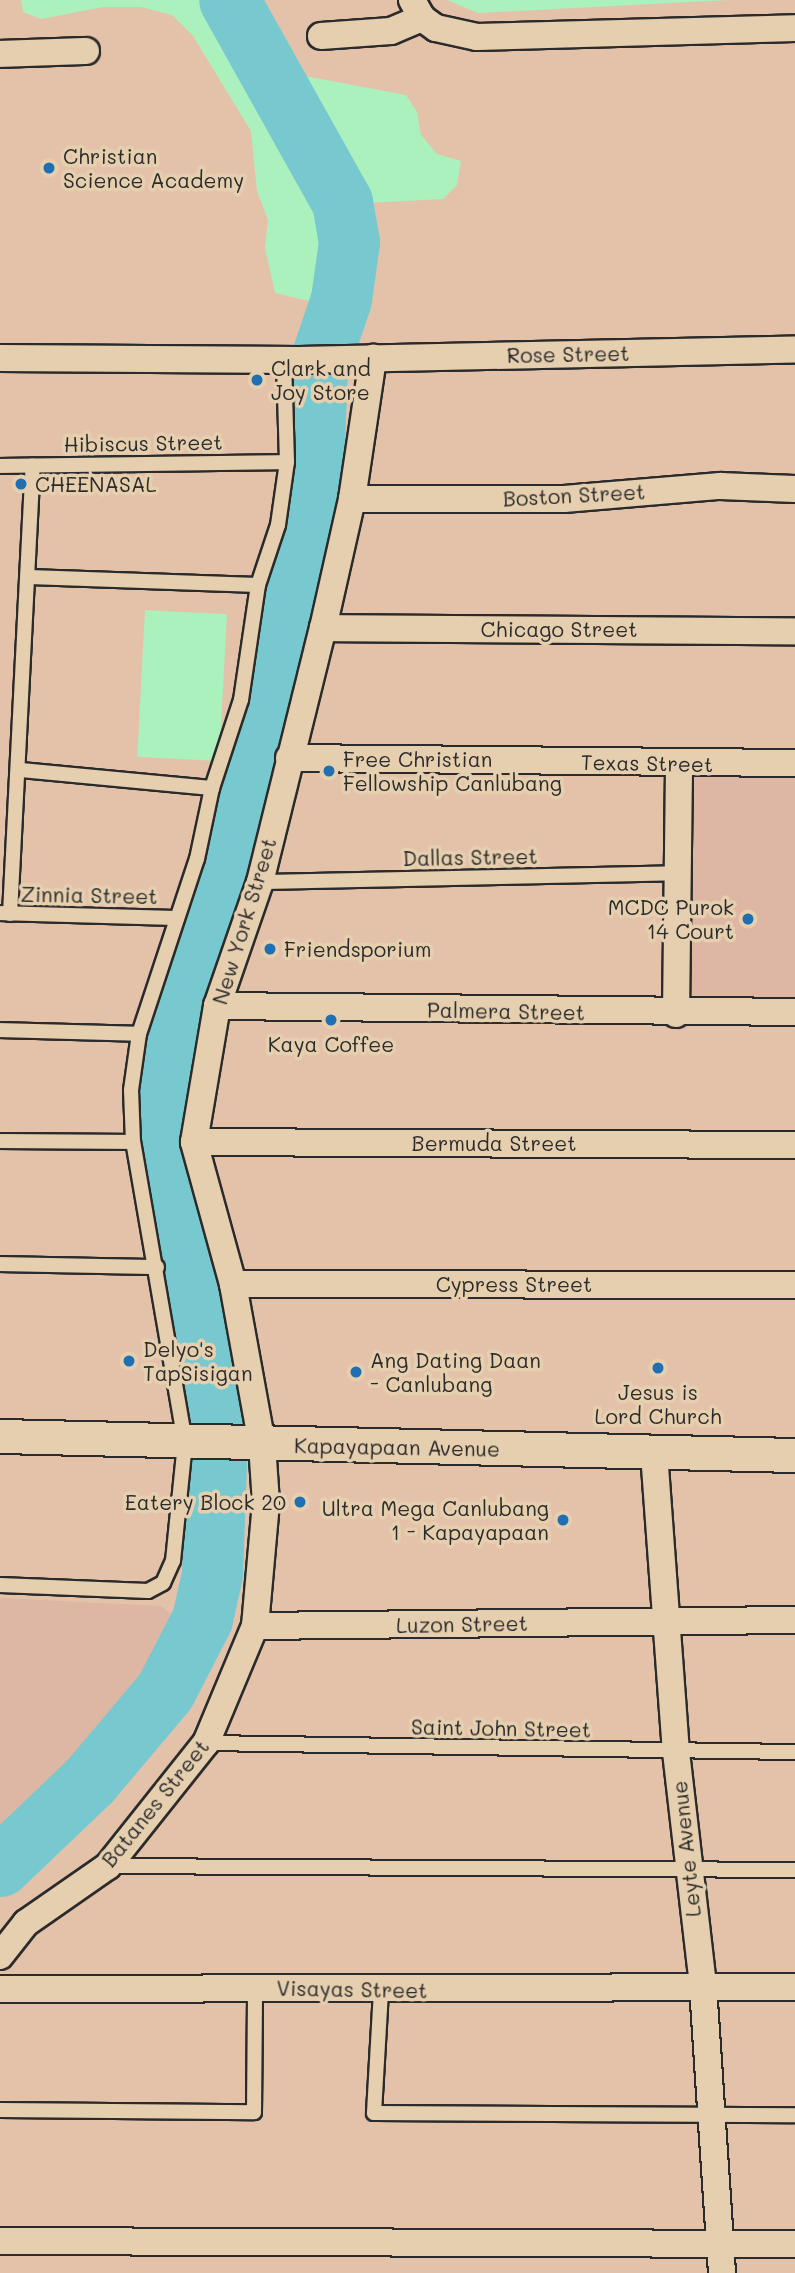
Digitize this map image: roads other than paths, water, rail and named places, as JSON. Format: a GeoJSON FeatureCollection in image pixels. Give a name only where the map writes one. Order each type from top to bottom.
{"type":"FeatureCollection","features":[{"type":"Feature","properties":{"kind":"street"},"geometry":{"type":"LineString","coordinates":[[321,36],[391,31],[417,9],[436,28],[477,37],[795,28]]}},
{"type":"Feature","properties":{"kind":"street"},"geometry":{"type":"LineString","coordinates":[[0,54],[86,51]]}},
{"type":"Feature","properties":{"kind":"street","name":"Rose Street"},"geometry":{"type":"LineString","coordinates":[[0,358],[292,359],[795,350]]}},
{"type":"Feature","properties":{"kind":"street","name":"New York Street"},"geometry":{"type":"LineString","coordinates":[[220,1443],[233,1284],[194,1142],[217,1006],[260,882],[323,628],[352,499],[373,358]]}},
{"type":"Feature","properties":{"kind":"street","name":"Boston Street"},"geometry":{"type":"LineString","coordinates":[[352,499],[564,499],[720,486],[795,489]]}},
{"type":"Feature","properties":{"kind":"street","name":"Chicago Street"},"geometry":{"type":"LineString","coordinates":[[323,628],[795,631]]}},
{"type":"Feature","properties":{"kind":"street","name":"Texas Street"},"geometry":{"type":"LineString","coordinates":[[289,758],[680,764],[795,763]]}},
{"type":"Feature","properties":{"kind":"street"},"geometry":{"type":"LineString","coordinates":[[676,1014],[681,873],[680,764]]}},
{"type":"Feature","properties":{"kind":"street","name":"Palmera Street"},"geometry":{"type":"LineString","coordinates":[[217,1006],[676,1014],[795,1012]]}},
{"type":"Feature","properties":{"kind":"street","name":"Bermuda Street"},"geometry":{"type":"LineString","coordinates":[[194,1142],[795,1145]]}},
{"type":"Feature","properties":{"kind":"street","name":"Cypress Street"},"geometry":{"type":"LineString","coordinates":[[233,1284],[795,1285]]}},
{"type":"Feature","properties":{"kind":"street","name":"Kapayapaan Avenue"},"geometry":{"type":"LineString","coordinates":[[0,1436],[795,1455]]}},
{"type":"Feature","properties":{"kind":"street","name":"Batanes Street"},"geometry":{"type":"LineString","coordinates":[[0,1956],[26,1923],[108,1866],[206,1743],[255,1626],[266,1503],[220,1443]]}},
{"type":"Feature","properties":{"kind":"street","name":"Leyte Avenue"},"geometry":{"type":"LineString","coordinates":[[654,1453],[670,1621],[676,1752],[687,1870],[703,1987],[722,2273]]}},
{"type":"Feature","properties":{"kind":"street","name":"Luzon Street"},"geometry":{"type":"LineString","coordinates":[[255,1626],[795,1620]]}},
{"type":"Feature","properties":{"kind":"street","name":"Visayas Street"},"geometry":{"type":"LineString","coordinates":[[0,1989],[255,1988],[381,1991],[795,1987]]}},
{"type":"Feature","properties":{"kind":"street"},"geometry":{"type":"LineString","coordinates":[[0,2241],[795,2244]]}},
{"type":"Feature","properties":{"kind":"lane"},"geometry":{"type":"LineString","coordinates":[[0,1585],[136,1591],[163,1583],[220,1443],[157,1267],[133,1142],[131,1090],[139,1034],[197,859],[212,788],[241,700],[258,585],[278,525],[287,462],[292,359]]}},
{"type":"Feature","properties":{"kind":"lane","name":"Hibiscus Street"},"geometry":{"type":"LineString","coordinates":[[0,466],[287,462]]}},
{"type":"Feature","properties":{"kind":"lane"},"geometry":{"type":"LineString","coordinates":[[5,914],[20,770],[33,466]]}},
{"type":"Feature","properties":{"kind":"lane"},"geometry":{"type":"LineString","coordinates":[[29,577],[258,585]]}},
{"type":"Feature","properties":{"kind":"lane"},"geometry":{"type":"LineString","coordinates":[[20,770],[212,788]]}},
{"type":"Feature","properties":{"kind":"lane","name":"Dallas Street"},"geometry":{"type":"LineString","coordinates":[[260,882],[681,873]]}},
{"type":"Feature","properties":{"kind":"lane","name":"Zinnia Street"},"geometry":{"type":"LineString","coordinates":[[5,914],[177,918]]}},
{"type":"Feature","properties":{"kind":"lane"},"geometry":{"type":"LineString","coordinates":[[0,1030],[139,1034]]}},
{"type":"Feature","properties":{"kind":"lane"},"geometry":{"type":"LineString","coordinates":[[0,1140],[133,1142]]}},
{"type":"Feature","properties":{"kind":"lane"},"geometry":{"type":"LineString","coordinates":[[0,1264],[157,1267]]}},
{"type":"Feature","properties":{"kind":"lane","name":"Saint John Street"},"geometry":{"type":"LineString","coordinates":[[206,1743],[795,1752]]}},
{"type":"Feature","properties":{"kind":"lane"},"geometry":{"type":"LineString","coordinates":[[108,1866],[795,1870]]}},
{"type":"Feature","properties":{"kind":"lane"},"geometry":{"type":"LineString","coordinates":[[0,2110],[254,2112],[255,1988]]}},
{"type":"Feature","properties":{"kind":"lane"},"geometry":{"type":"LineString","coordinates":[[381,1991],[374,2113],[795,2115]]}},
{"type":"Feature","properties":{"kind":"waterway"},"geometry":{"type":"LineString","coordinates":[[0,1866],[90,1780],[165,1691],[202,1619],[212,1574],[217,1440],[210,1369],[205,1326],[180,1231],[163,1123],[177,1005],[212,906],[312,493],[317,370],[341,299],[349,242],[342,202],[229,0]]}},
{"type":"Feature","properties":{"kind":"place","name":"Christian Science Academy"},"geometry":{"type":"Point","coordinates":[49,168]}},
{"type":"Feature","properties":{"kind":"place","name":"Clark and Joy Store"},"geometry":{"type":"Point","coordinates":[257,380]}},
{"type":"Feature","properties":{"kind":"place","name":"CHEENASAL"},"geometry":{"type":"Point","coordinates":[21,484]}},
{"type":"Feature","properties":{"kind":"place","name":"Free Christian Fellowship Canlubang"},"geometry":{"type":"Point","coordinates":[329,771]}},
{"type":"Feature","properties":{"kind":"place","name":"MCDC Purok 14 Court"},"geometry":{"type":"Point","coordinates":[748,919]}},
{"type":"Feature","properties":{"kind":"place","name":"Friendsporium"},"geometry":{"type":"Point","coordinates":[270,949]}},
{"type":"Feature","properties":{"kind":"place","name":"Kaya Coffee"},"geometry":{"type":"Point","coordinates":[331,1020]}},
{"type":"Feature","properties":{"kind":"place","name":"Delyo's TapSisigan"},"geometry":{"type":"Point","coordinates":[129,1361]}},
{"type":"Feature","properties":{"kind":"place","name":"Jesus is Lord Church"},"geometry":{"type":"Point","coordinates":[658,1368]}},
{"type":"Feature","properties":{"kind":"place","name":"Ang Dating Daan - Canlubang"},"geometry":{"type":"Point","coordinates":[356,1372]}},
{"type":"Feature","properties":{"kind":"place","name":"Eatery Block 20"},"geometry":{"type":"Point","coordinates":[300,1502]}},
{"type":"Feature","properties":{"kind":"place","name":"Ultra Mega Canlubang 1 - Kapayapaan"},"geometry":{"type":"Point","coordinates":[563,1520]}}]}
